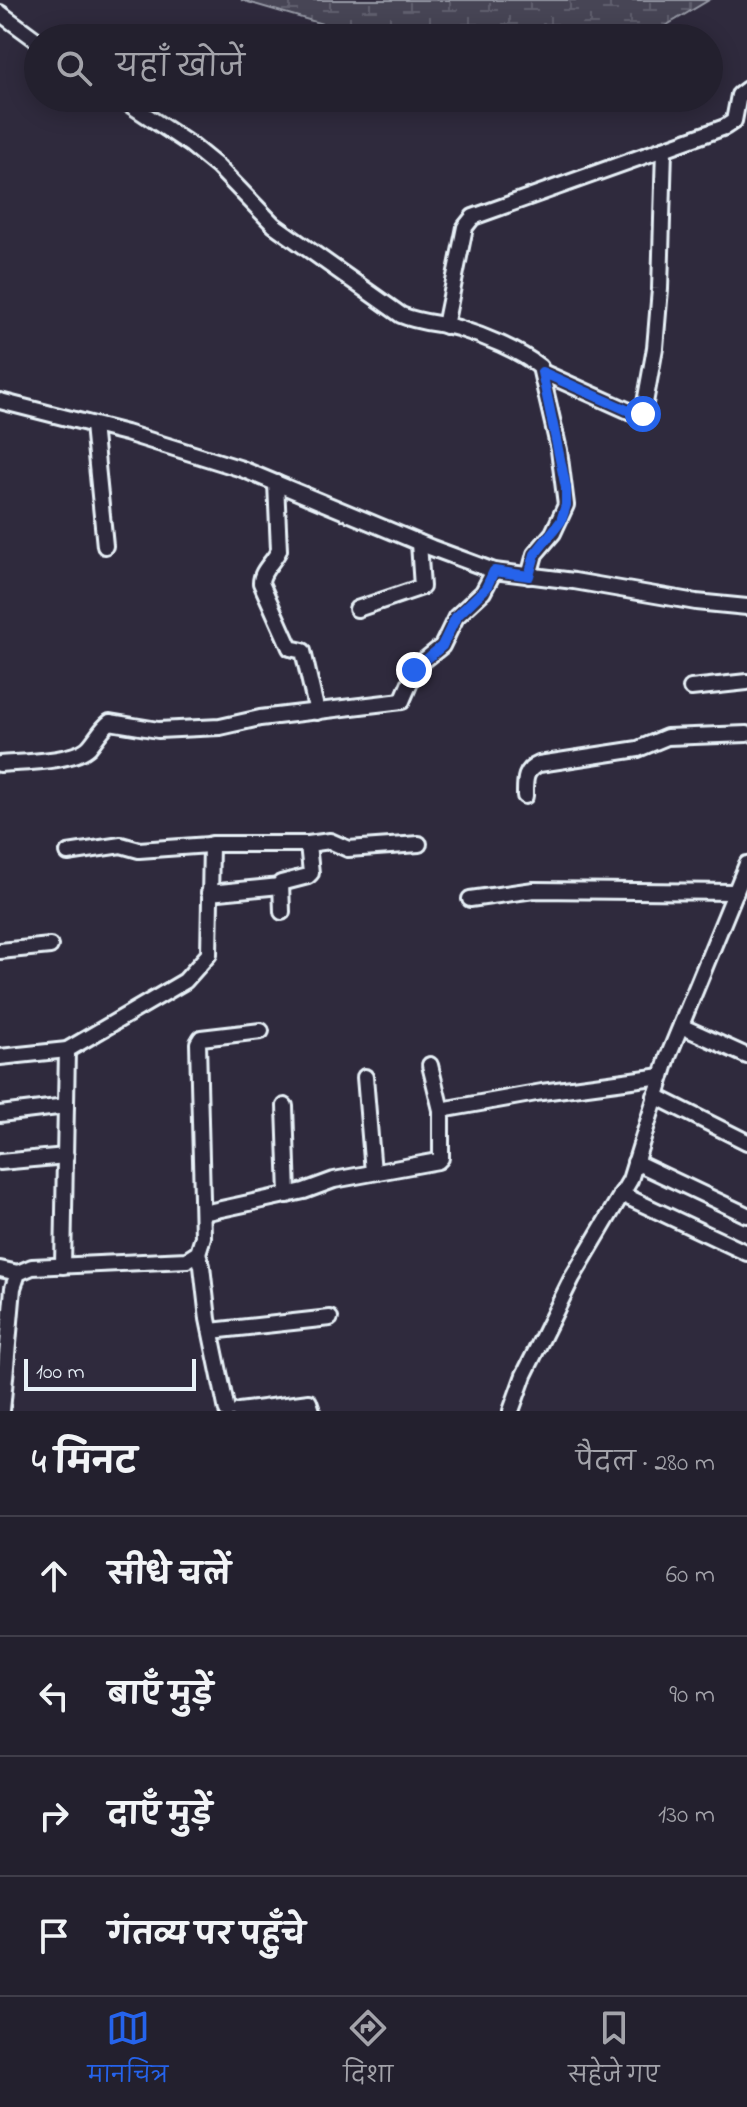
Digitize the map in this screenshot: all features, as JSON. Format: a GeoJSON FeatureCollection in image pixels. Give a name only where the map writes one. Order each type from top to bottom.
{"type":"FeatureCollection","features":[{"type":"Feature","properties":{"kind":"street"},"geometry":{"type":"LineString","coordinates":[[0,13],[24,31]]}},
{"type":"Feature","properties":{"kind":"street"},"geometry":{"type":"LineString","coordinates":[[445,326],[467,221],[731,124],[736,115],[739,95],[747,89]]}},
{"type":"Feature","properties":{"kind":"street"},"geometry":{"type":"LineString","coordinates":[[141,112],[218,167],[274,225],[401,315],[420,322],[457,328],[537,365],[542,372],[559,450],[566,505],[553,533],[535,554],[529,576]]}},
{"type":"Feature","properties":{"kind":"street"},"geometry":{"type":"LineString","coordinates":[[542,372],[638,415],[643,414],[655,348],[660,289],[664,149]]}},
{"type":"Feature","properties":{"kind":"street"},"geometry":{"type":"LineString","coordinates":[[0,401],[191,452],[494,571],[747,607]]}},
{"type":"Feature","properties":{"kind":"street"},"geometry":{"type":"LineString","coordinates":[[93,425],[105,546]]}},
{"type":"Feature","properties":{"kind":"street"},"geometry":{"type":"LineString","coordinates":[[276,483],[279,550],[263,573],[261,583],[290,648],[303,651],[317,712]]}},
{"type":"Feature","properties":{"kind":"street"},"geometry":{"type":"LineString","coordinates":[[357,609],[422,587],[419,543]]}},
{"type":"Feature","properties":{"kind":"street"},"geometry":{"type":"LineString","coordinates":[[0,764],[52,761],[88,749],[100,729],[110,722],[158,730],[220,727],[260,718],[402,701],[417,666],[442,646],[456,617],[486,588],[494,571]]}},
{"type":"Feature","properties":{"kind":"street"},"geometry":{"type":"LineString","coordinates":[[691,688],[747,682]]}},
{"type":"Feature","properties":{"kind":"street"},"geometry":{"type":"LineString","coordinates":[[525,796],[526,775],[539,764],[638,749],[667,737],[747,734]]}},
{"type":"Feature","properties":{"kind":"street"},"geometry":{"type":"LineString","coordinates":[[68,853],[121,845],[135,850],[213,843],[308,844],[330,841],[348,849],[419,844]]}},
{"type":"Feature","properties":{"kind":"street"},"geometry":{"type":"LineString","coordinates":[[282,912],[280,886],[283,881],[310,875],[308,844]]}},
{"type":"Feature","properties":{"kind":"street"},"geometry":{"type":"LineString","coordinates":[[0,1057],[67,1050],[185,981],[205,962],[209,954],[209,845]]}},
{"type":"Feature","properties":{"kind":"street"},"geometry":{"type":"LineString","coordinates":[[511,1411],[524,1375],[572,1278],[630,1180],[662,1076],[747,864]]}},
{"type":"Feature","properties":{"kind":"street"},"geometry":{"type":"LineString","coordinates":[[209,893],[280,886]]}},
{"type":"Feature","properties":{"kind":"street"},"geometry":{"type":"LineString","coordinates":[[470,899],[534,890],[736,892]]}},
{"type":"Feature","properties":{"kind":"street"},"geometry":{"type":"LineString","coordinates":[[0,951],[50,946]]}},
{"type":"Feature","properties":{"kind":"street"},"geometry":{"type":"LineString","coordinates":[[681,1026],[747,1056]]}},
{"type":"Feature","properties":{"kind":"street"},"geometry":{"type":"LineString","coordinates":[[227,1411],[198,1253],[203,1237],[203,1213],[198,1043],[201,1038],[261,1031]]}},
{"type":"Feature","properties":{"kind":"street"},"geometry":{"type":"LineString","coordinates":[[63,1266],[67,1050]]}},
{"type":"Feature","properties":{"kind":"street"},"geometry":{"type":"LineString","coordinates":[[203,1213],[288,1195],[334,1180],[438,1161],[441,1158],[441,1110],[430,1065]]}},
{"type":"Feature","properties":{"kind":"street"},"geometry":{"type":"LineString","coordinates":[[441,1110],[542,1092],[662,1076]]}},
{"type":"Feature","properties":{"kind":"street"},"geometry":{"type":"LineString","coordinates":[[365,1077],[373,1172]]}},
{"type":"Feature","properties":{"kind":"street"},"geometry":{"type":"LineString","coordinates":[[655,1096],[747,1142]]}},
{"type":"Feature","properties":{"kind":"street"},"geometry":{"type":"LineString","coordinates":[[0,1114],[66,1106]]}},
{"type":"Feature","properties":{"kind":"street"},"geometry":{"type":"LineString","coordinates":[[285,1106],[288,1195]]}},
{"type":"Feature","properties":{"kind":"street"},"geometry":{"type":"LineString","coordinates":[[0,1162],[66,1156]]}},
{"type":"Feature","properties":{"kind":"street"},"geometry":{"type":"LineString","coordinates":[[635,1162],[747,1215]]}},
{"type":"Feature","properties":{"kind":"street"},"geometry":{"type":"LineString","coordinates":[[621,1194],[747,1253]]}},
{"type":"Feature","properties":{"kind":"street"},"geometry":{"type":"LineString","coordinates":[[0,1269],[18,1273],[32,1267],[187,1260],[198,1253]]}},
{"type":"Feature","properties":{"kind":"street"},"geometry":{"type":"LineString","coordinates":[[2,1411],[4,1356],[13,1288],[18,1273]]}},
{"type":"Feature","properties":{"kind":"street"},"geometry":{"type":"LineString","coordinates":[[211,1331],[330,1318]]}},
{"type":"Feature","properties":{"kind":"street"},"geometry":{"type":"LineString","coordinates":[[248,1410],[309,1402],[312,1411]]}},
{"type":"Feature","properties":{"kind":"green space"},"geometry":{"type":"Polygon","coordinates":[[[241,0],[709,0],[669,24],[322,24],[241,0]]]}},
{"type":"Feature","properties":{"kind":"route"},"geometry":{"type":"LineString","coordinates":[[414,670],[442,646],[456,617],[486,588],[494,571],[529,576],[535,554],[561,521],[566,505],[566,488],[542,372],[638,415],[643,414]]}}]}
